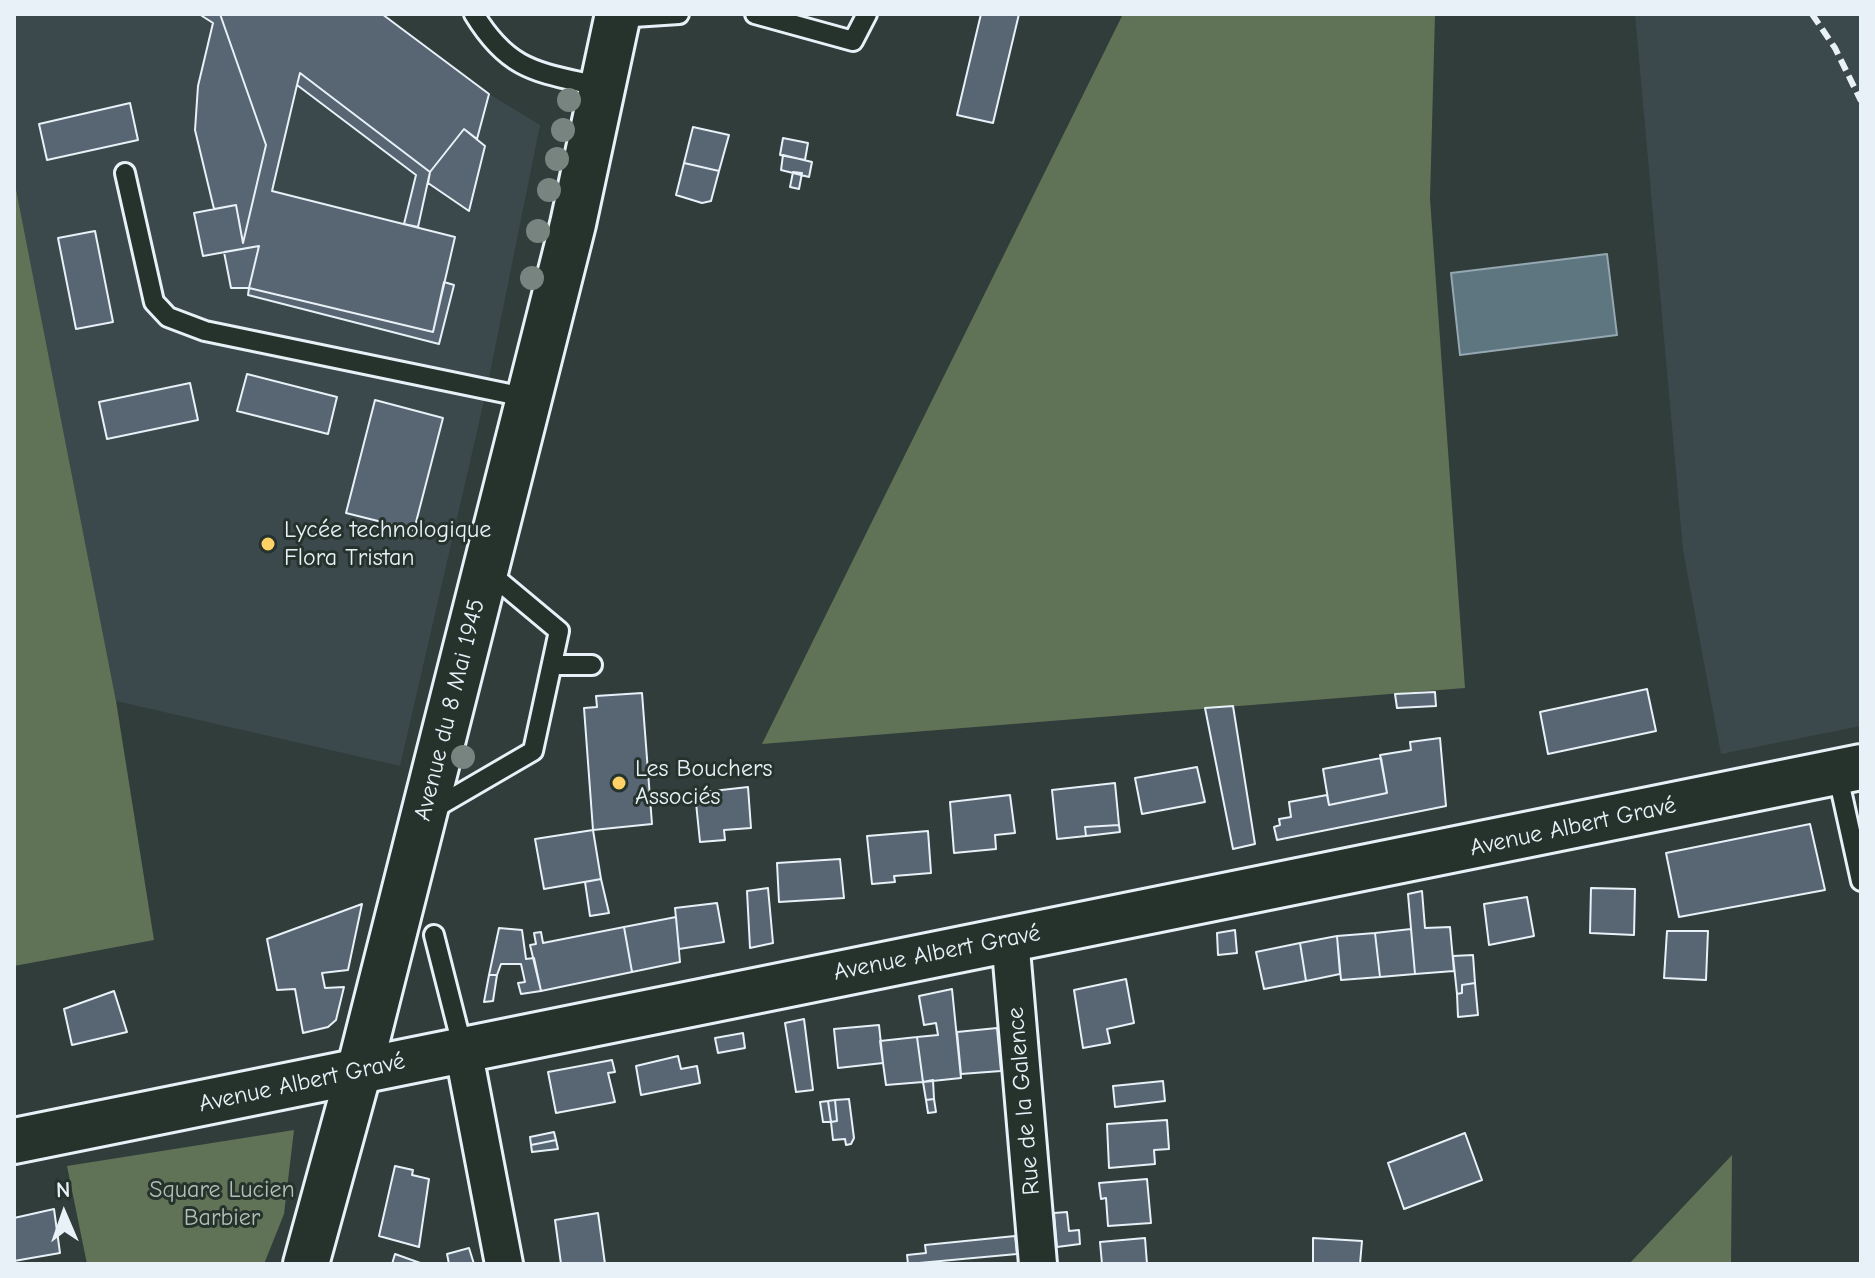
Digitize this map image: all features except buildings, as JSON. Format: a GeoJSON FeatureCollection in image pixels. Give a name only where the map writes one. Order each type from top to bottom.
{"type":"FeatureCollection","features":[{"type":"Feature","properties":{"kind":"street","name":"Avenue du 8 Mai 1945"},"geometry":{"type":"LineString","coordinates":[[306,1264],[359,1071],[573,224],[618,16]]}},
{"type":"Feature","properties":{"kind":"street","name":"Avenue Albert Gravé"},"geometry":{"type":"LineString","coordinates":[[14,1141],[1849,770]]}},
{"type":"Feature","properties":{"kind":"street","name":"Rue de la Galence"},"geometry":{"type":"LineString","coordinates":[[1010,938],[1038,1264]]}},
{"type":"Feature","properties":{"kind":"street"},"geometry":{"type":"LineString","coordinates":[[463,1049],[504,1264]]}},
{"type":"Feature","properties":{"kind":"lane"},"geometry":{"type":"LineString","coordinates":[[474,14],[492,43],[527,70],[602,87]]}},
{"type":"Feature","properties":{"kind":"lane"},"geometry":{"type":"LineString","coordinates":[[618,16],[679,14]]}},
{"type":"Feature","properties":{"kind":"lane"},"geometry":{"type":"LineString","coordinates":[[755,14],[853,41],[867,14]]}},
{"type":"Feature","properties":{"kind":"lane"},"geometry":{"type":"LineString","coordinates":[[125,173],[154,302],[168,317],[205,331],[529,398]]}},
{"type":"Feature","properties":{"kind":"lane"},"geometry":{"type":"LineString","coordinates":[[424,815],[533,751],[559,631],[486,570]]}},
{"type":"Feature","properties":{"kind":"lane"},"geometry":{"type":"LineString","coordinates":[[552,665],[592,665]]}},
{"type":"Feature","properties":{"kind":"lane"},"geometry":{"type":"LineString","coordinates":[[1849,770],[1861,881]]}},
{"type":"Feature","properties":{"kind":"lane"},"geometry":{"type":"LineString","coordinates":[[434,935],[463,1049]]}},
{"type":"Feature","properties":{"kind":"shaded area","name":"Lycée technologique Flora Tristan"},"geometry":{"type":"Polygon","coordinates":[[[14,14],[382,14],[489,94],[540,125],[487,388],[400,766],[116,701],[14,179],[14,14]]]}},
{"type":"Feature","properties":{"kind":"shaded area"},"geometry":{"type":"Polygon","coordinates":[[[1635,14],[1861,14],[1861,726],[1721,754],[1683,550],[1635,14]]]}},
{"type":"Feature","properties":{"kind":"green space"},"geometry":{"type":"Polygon","coordinates":[[[1123,14],[1435,14],[1430,199],[1465,688],[762,744],[1123,14]]]}},
{"type":"Feature","properties":{"kind":"green space"},"geometry":{"type":"Polygon","coordinates":[[[14,179],[116,701],[154,940],[14,966],[14,179]]]}},
{"type":"Feature","properties":{"kind":"green space","name":"Square Lucien Barbier"},"geometry":{"type":"Polygon","coordinates":[[[294,1130],[284,1214],[264,1264],[87,1264],[67,1166],[294,1130]]]}},
{"type":"Feature","properties":{"kind":"green space"},"geometry":{"type":"Polygon","coordinates":[[[1732,1155],[1731,1264],[1629,1264],[1732,1155]]]}},
{"type":"Feature","properties":{"kind":"water"},"geometry":{"type":"Polygon","coordinates":[[[1607,254],[1617,335],[1460,355],[1451,273],[1607,254]]]}},
{"type":"Feature","properties":{"kind":"railway"},"geometry":{"type":"LineString","coordinates":[[1812,14],[1835,48],[1861,101]]}},
{"type":"Feature","properties":{"kind":"place","name":"Lycée technologique Flora Tristan"},"geometry":{"type":"Point","coordinates":[268,544]}},
{"type":"Feature","properties":{"kind":"place","name":"Les Bouchers Associés"},"geometry":{"type":"Point","coordinates":[619,783]}}]}
